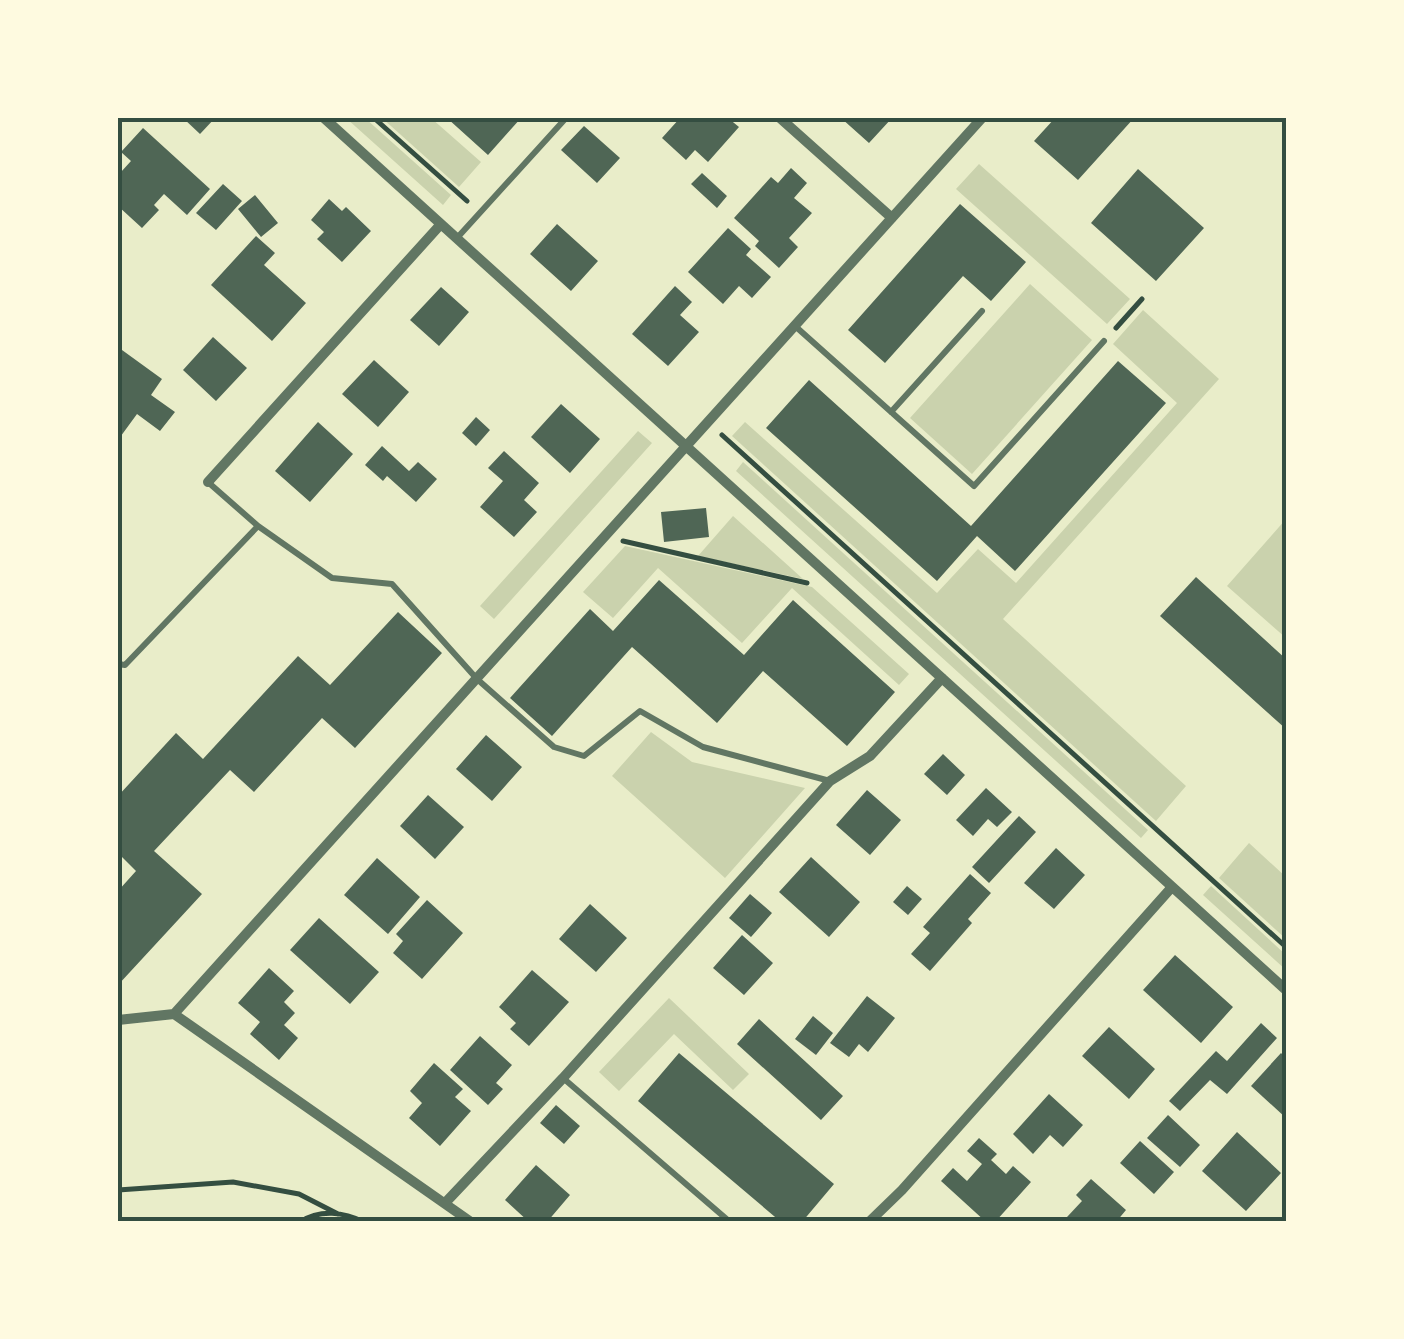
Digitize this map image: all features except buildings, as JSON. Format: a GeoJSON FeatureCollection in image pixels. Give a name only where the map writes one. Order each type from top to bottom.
{"type":"FeatureCollection","features":[{"type":"Feature","properties":{"kind":"street"},"geometry":{"type":"LineString","coordinates":[[324,118],[1286,990]]}},
{"type":"Feature","properties":{"kind":"street"},"geometry":{"type":"LineString","coordinates":[[780,118],[892,218]]}},
{"type":"Feature","properties":{"kind":"street"},"geometry":{"type":"LineString","coordinates":[[174,1014],[982,118]]}},
{"type":"Feature","properties":{"kind":"street"},"geometry":{"type":"LineString","coordinates":[[208,482],[441,224]]}},
{"type":"Feature","properties":{"kind":"street"},"geometry":{"type":"LineString","coordinates":[[446,1202],[563,1078],[830,780],[870,756],[942,678]]}},
{"type":"Feature","properties":{"kind":"street"},"geometry":{"type":"LineString","coordinates":[[869,1222],[902,1190],[1172,887]]}},
{"type":"Feature","properties":{"kind":"street"},"geometry":{"type":"LineString","coordinates":[[118,1020],[174,1014],[471,1222]]}},
{"type":"Feature","properties":{"kind":"lane"},"geometry":{"type":"LineString","coordinates":[[457,238],[563,119]]}},
{"type":"Feature","properties":{"kind":"lane"},"geometry":{"type":"LineString","coordinates":[[891,412],[982,311]]}},
{"type":"Feature","properties":{"kind":"lane"},"geometry":{"type":"LineString","coordinates":[[795,326],[974,486],[1104,341]]}},
{"type":"Feature","properties":{"kind":"lane"},"geometry":{"type":"LineString","coordinates":[[208,482],[258,526],[332,578],[392,584],[477,678],[554,748],[584,756],[640,711],[704,746],[830,780]]}},
{"type":"Feature","properties":{"kind":"lane"},"geometry":{"type":"LineString","coordinates":[[118,664],[125,665],[258,526]]}},
{"type":"Feature","properties":{"kind":"lane"},"geometry":{"type":"LineString","coordinates":[[563,1078],[730,1222]]}},
{"type":"Feature","properties":{"kind":"path"},"geometry":{"type":"LineString","coordinates":[[374,118],[480,213]]}},
{"type":"Feature","properties":{"kind":"path"},"geometry":{"type":"LineString","coordinates":[[1104,341],[1142,299]]}},
{"type":"Feature","properties":{"kind":"path"},"geometry":{"type":"LineString","coordinates":[[709,423],[1286,947]]}},
{"type":"Feature","properties":{"kind":"path"},"geometry":{"type":"LineString","coordinates":[[605,538],[809,583]]}},
{"type":"Feature","properties":{"kind":"path"},"geometry":{"type":"LineString","coordinates":[[118,1190],[233,1182],[299,1194],[364,1222]]}},
{"type":"Feature","properties":{"kind":"path"},"geometry":{"type":"LineString","coordinates":[[300,1222],[310,1216],[338,1214]]}},
{"type":"Feature","properties":{"kind":"green space"},"geometry":{"type":"Polygon","coordinates":[[[346,118],[365,118],[451,195],[443,205],[346,118]]]}},
{"type":"Feature","properties":{"kind":"green space"},"geometry":{"type":"Polygon","coordinates":[[[382,118],[431,118],[481,162],[459,187],[382,118]]]}},
{"type":"Feature","properties":{"kind":"green space"},"geometry":{"type":"Polygon","coordinates":[[[979,164],[1130,299],[1107,324],[956,189],[979,164]]]}},
{"type":"Feature","properties":{"kind":"green space"},"geometry":{"type":"Polygon","coordinates":[[[1030,284],[1092,340],[972,474],[910,418],[1030,284]]]}},
{"type":"Feature","properties":{"kind":"green space"},"geometry":{"type":"Polygon","coordinates":[[[1143,310],[1219,379],[1003,619],[1186,786],[1156,821],[732,436],[745,422],[937,593],[978,549],[1016,583],[1177,403],[1113,344],[1143,310]]]}},
{"type":"Feature","properties":{"kind":"green space"},"geometry":{"type":"Polygon","coordinates":[[[638,431],[652,443],[494,619],[480,606],[638,431]]]}},
{"type":"Feature","properties":{"kind":"green space"},"geometry":{"type":"Polygon","coordinates":[[[743,462],[1148,830],[1141,838],[736,471],[743,462]]]}},
{"type":"Feature","properties":{"kind":"green space"},"geometry":{"type":"Polygon","coordinates":[[[733,516],[803,579],[698,556],[733,516]]]}},
{"type":"Feature","properties":{"kind":"green space"},"geometry":{"type":"Polygon","coordinates":[[[1286,519],[1286,638],[1227,586],[1286,519]]]}},
{"type":"Feature","properties":{"kind":"green space"},"geometry":{"type":"Polygon","coordinates":[[[625,546],[812,587],[909,674],[899,685],[792,588],[742,643],[658,568],[613,618],[583,592],[625,546]]]}},
{"type":"Feature","properties":{"kind":"green space"},"geometry":{"type":"Polygon","coordinates":[[[651,732],[692,762],[805,788],[725,878],[612,776],[651,732]]]}},
{"type":"Feature","properties":{"kind":"green space"},"geometry":{"type":"Polygon","coordinates":[[[1249,843],[1286,877],[1286,939],[1219,878],[1249,843]]]}},
{"type":"Feature","properties":{"kind":"green space"},"geometry":{"type":"Polygon","coordinates":[[[1211,886],[1286,955],[1286,970],[1203,895],[1211,886]]]}},
{"type":"Feature","properties":{"kind":"green space"},"geometry":{"type":"Polygon","coordinates":[[[669,998],[749,1074],[733,1090],[674,1034],[619,1091],[599,1072],[669,998]]]}}]}
